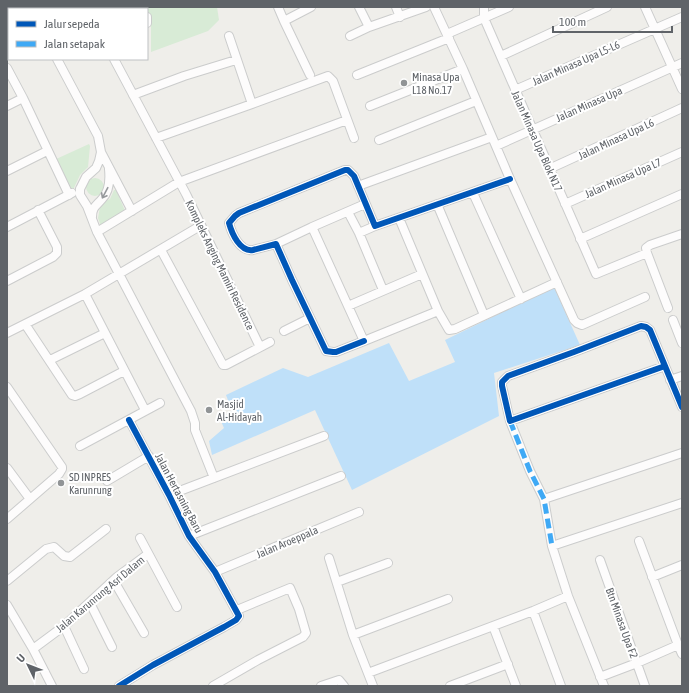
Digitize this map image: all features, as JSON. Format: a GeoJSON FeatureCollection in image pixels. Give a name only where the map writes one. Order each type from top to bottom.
{"type":"FeatureCollection","features":[{"type":"Feature","properties":{"kind":"street"},"geometry":{"type":"LineString","coordinates":[[278,7],[310,75]]}},
{"type":"Feature","properties":{"kind":"street"},"geometry":{"type":"LineString","coordinates":[[284,21],[311,7]]}},
{"type":"Feature","properties":{"kind":"street"},"geometry":{"type":"LineString","coordinates":[[359,7],[369,27]]}},
{"type":"Feature","properties":{"kind":"street"},"geometry":{"type":"LineString","coordinates":[[396,7],[400,17]]}},
{"type":"Feature","properties":{"kind":"street"},"geometry":{"type":"LineString","coordinates":[[350,36],[369,27],[426,7]]}},
{"type":"Feature","properties":{"kind":"street"},"geometry":{"type":"LineString","coordinates":[[434,7],[574,320],[582,325],[645,298]]}},
{"type":"Feature","properties":{"kind":"street","name":"Jalan Minasa Upa Blok N17"},"geometry":{"type":"LineString","coordinates":[[484,7],[484,18],[596,274],[647,254]]}},
{"type":"Feature","properties":{"kind":"street"},"geometry":{"type":"LineString","coordinates":[[357,75],[448,36],[509,7]]}},
{"type":"Feature","properties":{"kind":"street"},"geometry":{"type":"LineString","coordinates":[[500,56],[607,7]]}},
{"type":"Feature","properties":{"kind":"street"},"geometry":{"type":"LineString","coordinates":[[645,7],[682,89]]}},
{"type":"Feature","properties":{"kind":"street","name":"Jalan Minasa Upa L5-L6"},"geometry":{"type":"LineString","coordinates":[[515,90],[682,17]]}},
{"type":"Feature","properties":{"kind":"street"},"geometry":{"type":"LineString","coordinates":[[229,36],[252,104]]}},
{"type":"Feature","properties":{"kind":"street"},"geometry":{"type":"LineString","coordinates":[[58,60],[98,136],[101,152],[132,211]]}},
{"type":"Feature","properties":{"kind":"street","name":"Kompleks Anging Mamiri Residence"},"geometry":{"type":"LineString","coordinates":[[115,60],[179,182],[260,347]]}},
{"type":"Feature","properties":{"kind":"street"},"geometry":{"type":"LineString","coordinates":[[133,95],[184,76],[236,60]]}},
{"type":"Feature","properties":{"kind":"street","name":"Jalan Minasa Upa"},"geometry":{"type":"LineString","coordinates":[[496,146],[682,63]]}},
{"type":"Feature","properties":{"kind":"street"},"geometry":{"type":"LineString","coordinates":[[7,68],[23,98],[69,195]]}},
{"type":"Feature","properties":{"kind":"street"},"geometry":{"type":"LineString","coordinates":[[370,106],[463,69]]}},
{"type":"Feature","properties":{"kind":"street"},"geometry":{"type":"LineString","coordinates":[[156,138],[328,76],[333,81],[354,138]]}},
{"type":"Feature","properties":{"kind":"street"},"geometry":{"type":"LineString","coordinates":[[7,106],[23,98]]}},
{"type":"Feature","properties":{"kind":"street"},"geometry":{"type":"LineString","coordinates":[[379,140],[476,101]]}},
{"type":"Feature","properties":{"kind":"street","name":"Jalan Minasa Upa L6"},"geometry":{"type":"LineString","coordinates":[[549,169],[682,108]]}},
{"type":"Feature","properties":{"kind":"street"},"geometry":{"type":"LineString","coordinates":[[98,232],[179,182],[347,120]]}},
{"type":"Feature","properties":{"kind":"street"},"geometry":{"type":"LineString","coordinates":[[358,186],[492,138]]}},
{"type":"Feature","properties":{"kind":"street"},"geometry":{"type":"LineString","coordinates":[[7,171],[47,151]]}},
{"type":"Feature","properties":{"kind":"street"},"geometry":{"type":"LineString","coordinates":[[101,152],[96,168],[86,177],[80,189],[80,194],[119,274],[191,411],[195,423],[195,430],[214,478]]}},
{"type":"Feature","properties":{"kind":"street","name":"Jalan Minasa Upa L7"},"geometry":{"type":"LineString","coordinates":[[565,204],[682,152]]}},
{"type":"Feature","properties":{"kind":"street"},"geometry":{"type":"LineString","coordinates":[[92,218],[92,210],[106,194],[108,188],[110,177],[108,165]]}},
{"type":"Feature","properties":{"kind":"street"},"geometry":{"type":"LineString","coordinates":[[365,204],[276,244],[250,251],[242,246],[237,240],[229,223],[239,213],[348,170],[352,174],[358,186],[375,226]]}},
{"type":"Feature","properties":{"kind":"street"},"geometry":{"type":"LineString","coordinates":[[359,233],[375,226],[510,179]]}},
{"type":"Feature","properties":{"kind":"street"},"geometry":{"type":"LineString","coordinates":[[7,227],[80,189]]}},
{"type":"Feature","properties":{"kind":"street"},"geometry":{"type":"LineString","coordinates":[[473,193],[521,299]]}},
{"type":"Feature","properties":{"kind":"street"},"geometry":{"type":"LineString","coordinates":[[580,240],[682,194]]}},
{"type":"Feature","properties":{"kind":"street"},"geometry":{"type":"LineString","coordinates":[[437,204],[484,315]]}},
{"type":"Feature","properties":{"kind":"street"},"geometry":{"type":"LineString","coordinates":[[7,281],[53,257],[57,253],[57,247],[38,210]]}},
{"type":"Feature","properties":{"kind":"street"},"geometry":{"type":"LineString","coordinates":[[348,212],[359,233],[383,290]]}},
{"type":"Feature","properties":{"kind":"street"},"geometry":{"type":"LineString","coordinates":[[399,218],[438,311],[449,330],[455,329],[557,282]]}},
{"type":"Feature","properties":{"kind":"street"},"geometry":{"type":"LineString","coordinates":[[7,333],[85,294],[200,226]]}},
{"type":"Feature","properties":{"kind":"street"},"geometry":{"type":"LineString","coordinates":[[312,227],[364,341]]}},
{"type":"Feature","properties":{"kind":"street"},"geometry":{"type":"LineString","coordinates":[[668,308],[646,248],[650,245],[682,234]]}},
{"type":"Feature","properties":{"kind":"street"},"geometry":{"type":"LineString","coordinates":[[276,244],[326,351],[333,352],[364,341],[438,311]]}},
{"type":"Feature","properties":{"kind":"street"},"geometry":{"type":"LineString","coordinates":[[161,250],[221,364],[226,365],[270,342]]}},
{"type":"Feature","properties":{"kind":"street"},"geometry":{"type":"LineString","coordinates":[[348,306],[422,274]]}},
{"type":"Feature","properties":{"kind":"street"},"geometry":{"type":"LineString","coordinates":[[85,294],[145,410]]}},
{"type":"Feature","properties":{"kind":"street"},"geometry":{"type":"LineString","coordinates":[[284,331],[310,318]]}},
{"type":"Feature","properties":{"kind":"street"},"geometry":{"type":"LineString","coordinates":[[673,320],[682,343]]}},
{"type":"Feature","properties":{"kind":"street"},"geometry":{"type":"LineString","coordinates":[[25,324],[69,391],[75,396],[124,371]]}},
{"type":"Feature","properties":{"kind":"street"},"geometry":{"type":"LineString","coordinates":[[604,686],[568,596],[552,546],[544,499],[530,471],[510,421],[502,382],[508,376],[641,326],[650,330],[682,407]]}},
{"type":"Feature","properties":{"kind":"street"},"geometry":{"type":"LineString","coordinates":[[50,360],[105,333]]}},
{"type":"Feature","properties":{"kind":"street"},"geometry":{"type":"LineString","coordinates":[[510,421],[665,366]]}},
{"type":"Feature","properties":{"kind":"street"},"geometry":{"type":"LineString","coordinates":[[670,380],[682,376]]}},
{"type":"Feature","properties":{"kind":"street"},"geometry":{"type":"LineString","coordinates":[[7,387],[62,467],[58,474],[7,519]]}},
{"type":"Feature","properties":{"kind":"street"},"geometry":{"type":"LineString","coordinates":[[80,446],[160,403]]}},
{"type":"Feature","properties":{"kind":"street","name":"Jalan Hertasning Baru"},"geometry":{"type":"LineString","coordinates":[[129,420],[149,456],[189,536],[215,572],[238,613]]}},
{"type":"Feature","properties":{"kind":"street"},"geometry":{"type":"LineString","coordinates":[[169,495],[324,436]]}},
{"type":"Feature","properties":{"kind":"street"},"geometry":{"type":"LineString","coordinates":[[544,499],[682,453]]}},
{"type":"Feature","properties":{"kind":"street"},"geometry":{"type":"LineString","coordinates":[[107,481],[149,456]]}},
{"type":"Feature","properties":{"kind":"street"},"geometry":{"type":"LineString","coordinates":[[7,468],[30,499]]}},
{"type":"Feature","properties":{"kind":"street"},"geometry":{"type":"LineString","coordinates":[[189,536],[340,476]]}},
{"type":"Feature","properties":{"kind":"street"},"geometry":{"type":"LineString","coordinates":[[552,546],[682,503]]}},
{"type":"Feature","properties":{"kind":"street","name":"Jalan Aroeppala"},"geometry":{"type":"LineString","coordinates":[[215,572],[359,512]]}},
{"type":"Feature","properties":{"kind":"street"},"geometry":{"type":"LineString","coordinates":[[7,581],[46,549],[54,546],[64,556],[70,557],[106,529]]}},
{"type":"Feature","properties":{"kind":"street"},"geometry":{"type":"LineString","coordinates":[[140,538],[177,607]]}},
{"type":"Feature","properties":{"kind":"street"},"geometry":{"type":"LineString","coordinates":[[639,541],[682,654]]}},
{"type":"Feature","properties":{"kind":"street","name":"Jalan Karunrung Asri Dalam"},"geometry":{"type":"LineString","coordinates":[[33,649],[64,626],[114,581],[148,554]]}},
{"type":"Feature","properties":{"kind":"street"},"geometry":{"type":"LineString","coordinates":[[329,558],[353,635],[373,686]]}},
{"type":"Feature","properties":{"kind":"street","name":"Btn Minasa Upa F2"},"geometry":{"type":"LineString","coordinates":[[600,560],[645,686]]}},
{"type":"Feature","properties":{"kind":"street"},"geometry":{"type":"LineString","coordinates":[[337,582],[388,563]]}},
{"type":"Feature","properties":{"kind":"street"},"geometry":{"type":"LineString","coordinates":[[652,577],[682,565]]}},
{"type":"Feature","properties":{"kind":"street"},"geometry":{"type":"LineString","coordinates":[[114,581],[144,633]]}},
{"type":"Feature","properties":{"kind":"street"},"geometry":{"type":"LineString","coordinates":[[119,686],[153,665],[236,620],[238,613],[290,588],[304,622],[306,630],[305,636],[258,660],[213,686]]}},
{"type":"Feature","properties":{"kind":"street"},"geometry":{"type":"LineString","coordinates":[[368,673],[533,612],[568,596]]}},
{"type":"Feature","properties":{"kind":"street"},"geometry":{"type":"LineString","coordinates":[[353,635],[448,599]]}},
{"type":"Feature","properties":{"kind":"street"},"geometry":{"type":"LineString","coordinates":[[90,604],[112,647]]}},
{"type":"Feature","properties":{"kind":"street"},"geometry":{"type":"LineString","coordinates":[[7,605],[33,649],[52,686]]}},
{"type":"Feature","properties":{"kind":"street"},"geometry":{"type":"LineString","coordinates":[[533,612],[561,686]]}},
{"type":"Feature","properties":{"kind":"street"},"geometry":{"type":"LineString","coordinates":[[64,626],[84,669]]}},
{"type":"Feature","properties":{"kind":"street"},"geometry":{"type":"LineString","coordinates":[[493,626],[516,686]]}},
{"type":"Feature","properties":{"kind":"street"},"geometry":{"type":"LineString","coordinates":[[600,677],[678,645]]}},
{"type":"Feature","properties":{"kind":"street"},"geometry":{"type":"LineString","coordinates":[[450,686],[508,664]]}},
{"type":"Feature","properties":{"kind":"street"},"geometry":{"type":"LineString","coordinates":[[321,686],[339,680],[344,686]]}},
{"type":"Feature","properties":{"kind":"green space"},"geometry":{"type":"Polygon","coordinates":[[[145,7],[217,7],[219,20],[208,31],[151,52],[151,24],[148,8],[145,7]]]}},
{"type":"Feature","properties":{"kind":"green space"},"geometry":{"type":"Polygon","coordinates":[[[89,144],[88,167],[80,175],[73,190],[70,192],[54,160],[89,144]]]}},
{"type":"Feature","properties":{"kind":"green space"},"geometry":{"type":"Polygon","coordinates":[[[91,178],[99,178],[104,183],[102,194],[99,196],[91,196],[86,191],[86,183],[91,178]]]}},
{"type":"Feature","properties":{"kind":"green space"},"geometry":{"type":"Polygon","coordinates":[[[114,190],[116,190],[126,213],[101,226],[98,218],[100,207],[103,202],[110,199],[114,190]]]}},
{"type":"Feature","properties":{"kind":"water"},"geometry":{"type":"Polygon","coordinates":[[[554,287],[580,345],[494,373],[499,416],[352,490],[315,410],[212,455],[209,441],[224,428],[220,419],[232,411],[226,395],[283,368],[308,377],[389,343],[409,381],[455,362],[445,340],[554,287]]]}},
{"type":"Feature","properties":{"kind":"marked path"},"geometry":{"type":"LineString","coordinates":[[510,421],[530,471],[544,499],[552,546]]}},
{"type":"Feature","properties":{"kind":"cycle path"},"geometry":{"type":"LineString","coordinates":[[364,341],[336,352],[326,351],[276,244],[253,250],[244,248],[234,237],[229,223],[235,216],[239,213],[345,170],[348,170],[354,176],[375,226],[510,179]]}},
{"type":"Feature","properties":{"kind":"cycle path"},"geometry":{"type":"LineString","coordinates":[[665,366],[510,421],[502,386],[502,382],[508,376],[641,326],[650,330],[682,407]]}},
{"type":"Feature","properties":{"kind":"cycle path"},"geometry":{"type":"LineString","coordinates":[[119,686],[153,665],[224,627],[236,620],[239,616],[215,572],[189,536],[129,420]]}},
{"type":"Feature","properties":{"kind":"place","name":"Minasa Upa L18 No.17"},"geometry":{"type":"Point","coordinates":[404,83]}},
{"type":"Feature","properties":{"kind":"place","name":"Masjid Al-Hidayah"},"geometry":{"type":"Point","coordinates":[209,410]}},
{"type":"Feature","properties":{"kind":"place","name":"SD INPRES Karunrung"},"geometry":{"type":"Point","coordinates":[61,483]}}]}
